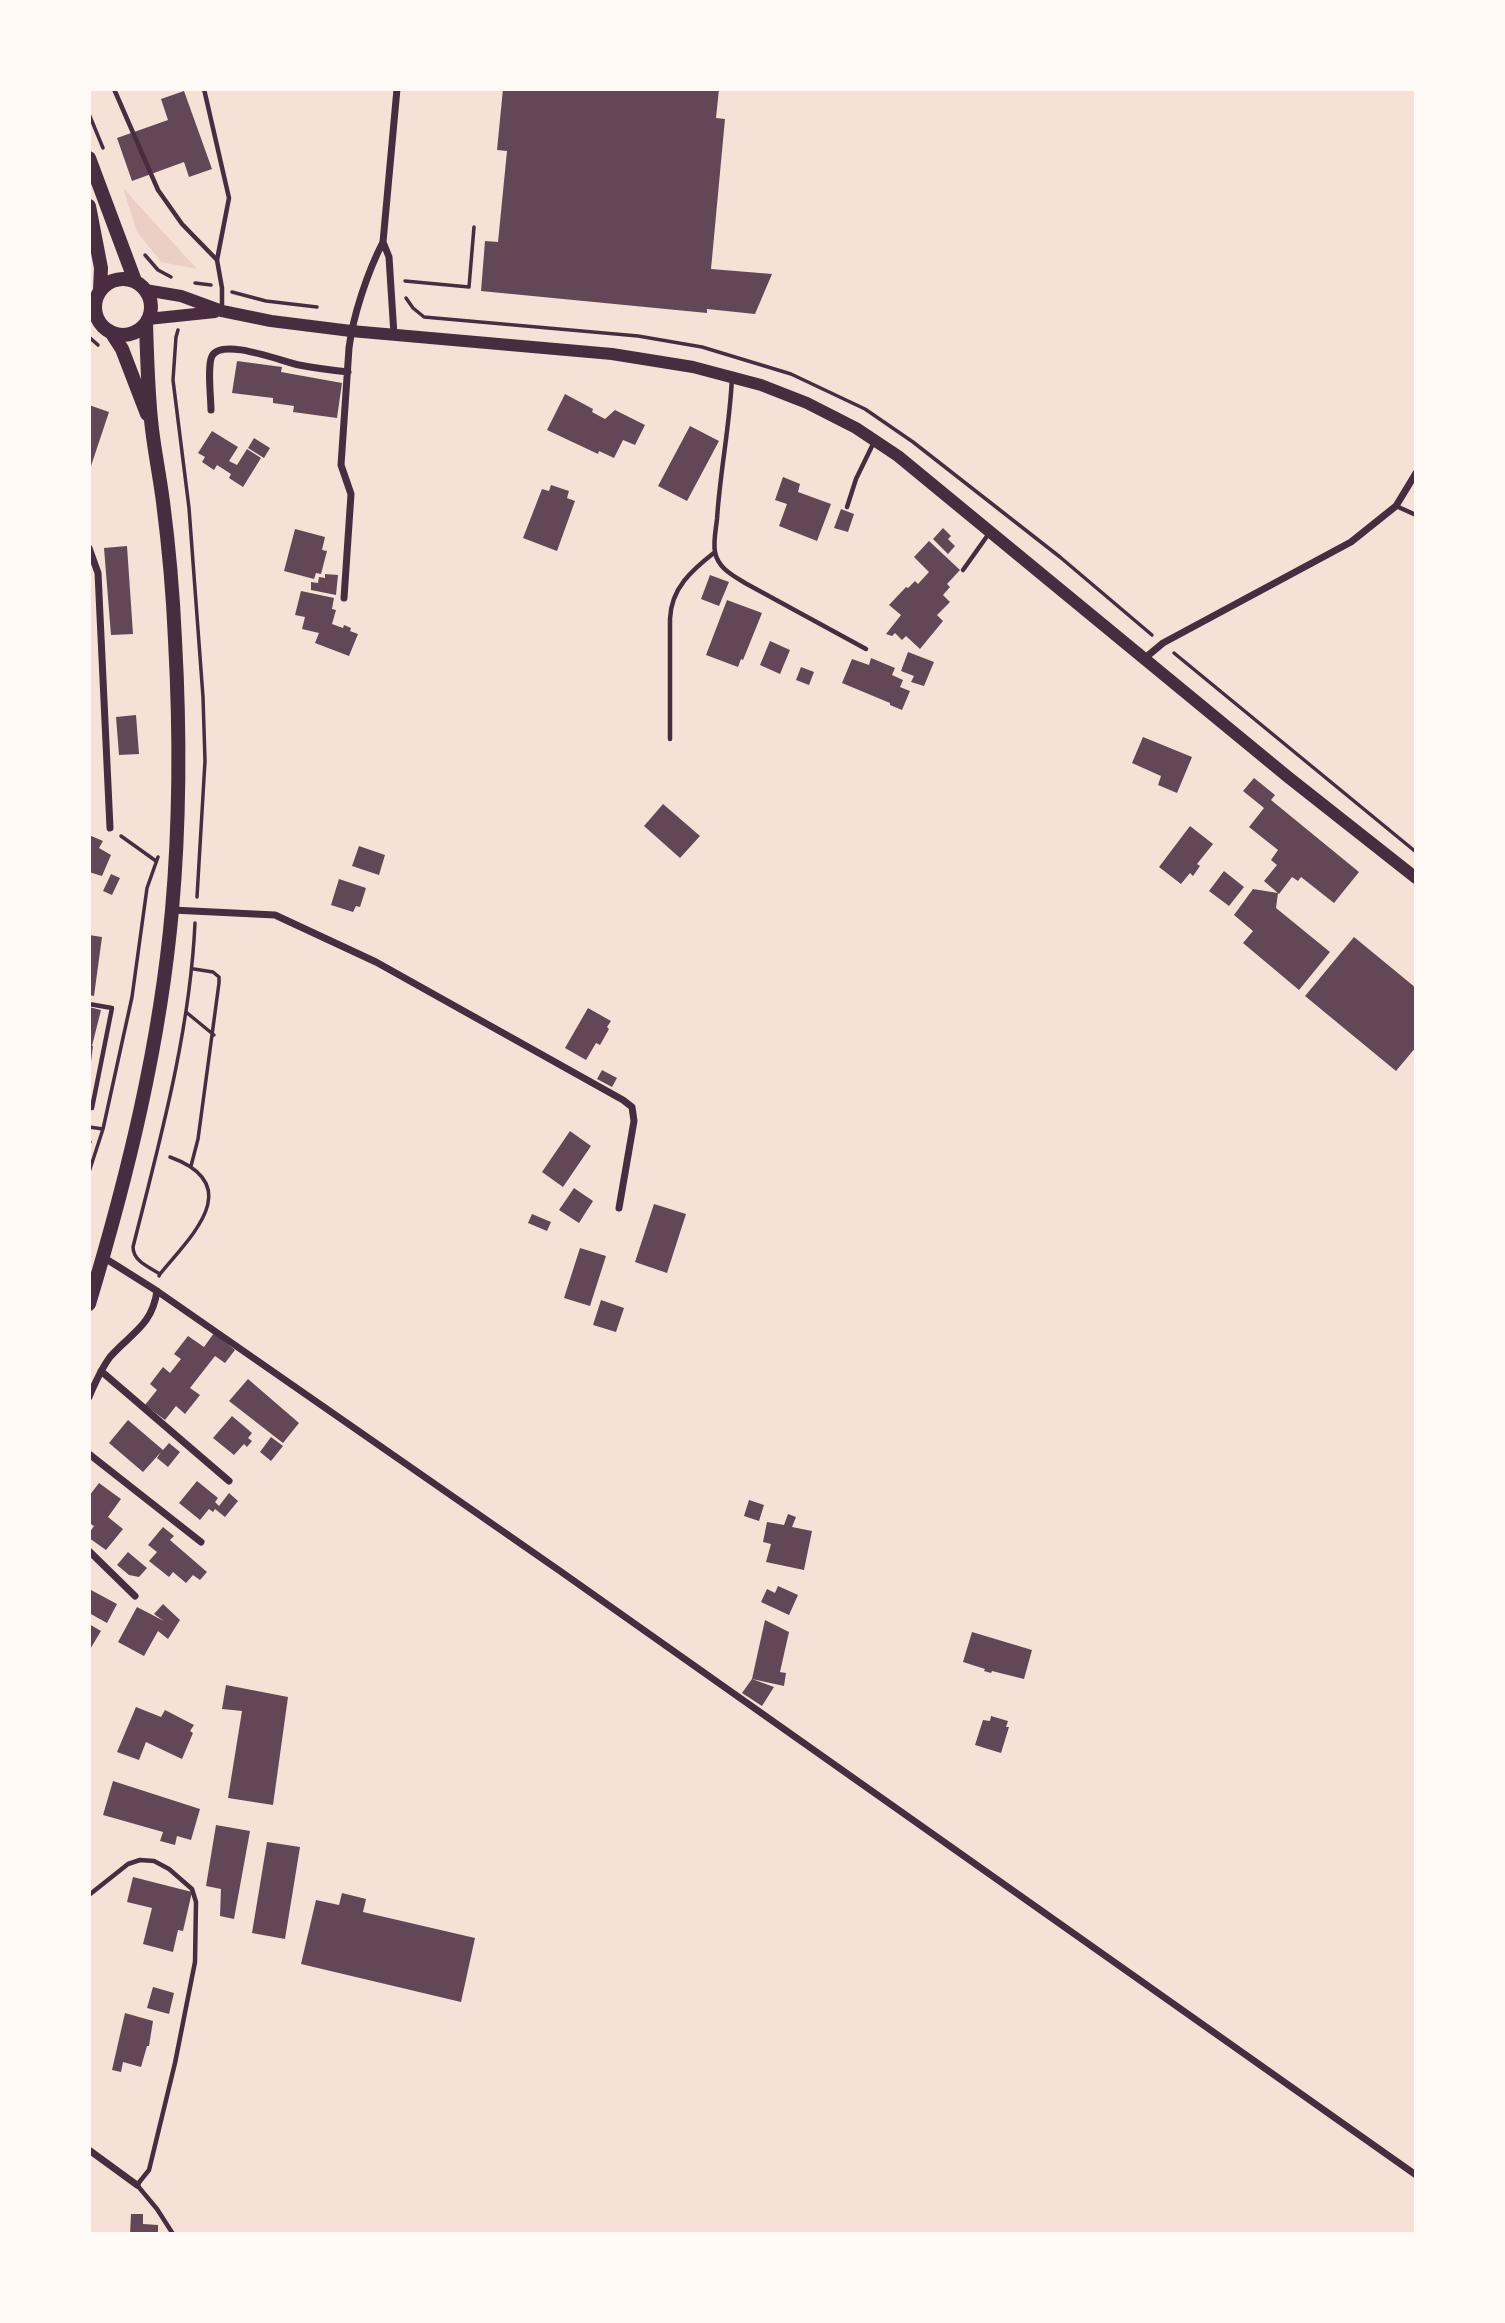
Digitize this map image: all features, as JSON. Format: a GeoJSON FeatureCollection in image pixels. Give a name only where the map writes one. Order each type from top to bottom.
{"type":"FeatureCollection","features":[{"type":"Feature","properties":{"kind":"main road"},"geometry":{"type":"LineString","coordinates":[[89,158],[140,286],[150,304],[147,321],[152,428],[169,552],[176,648],[179,759],[172,910],[162,989],[129,1164],[89,1304]]}},
{"type":"Feature","properties":{"kind":"main road"},"geometry":{"type":"LineString","coordinates":[[89,206],[101,268],[100,290],[94,309],[97,318],[122,349],[152,428]]}},
{"type":"Feature","properties":{"kind":"main road"},"geometry":{"type":"LineString","coordinates":[[100,290],[116,279],[140,286]]}},
{"type":"Feature","properties":{"kind":"main road"},"geometry":{"type":"LineString","coordinates":[[110,332],[127,335],[135,332],[147,321]]}},
{"type":"Feature","properties":{"kind":"street"},"geometry":{"type":"LineString","coordinates":[[344,598],[351,495],[341,465],[351,331],[376,255],[383,242],[397,89]]}},
{"type":"Feature","properties":{"kind":"street"},"geometry":{"type":"LineString","coordinates":[[383,242],[388,257],[394,335]]}},
{"type":"Feature","properties":{"kind":"street"},"geometry":{"type":"LineString","coordinates":[[140,286],[181,296],[222,311],[351,331],[612,354],[693,367],[732,377],[807,403],[875,440],[898,456],[1416,878]]}},
{"type":"Feature","properties":{"kind":"street"},"geometry":{"type":"LineString","coordinates":[[147,321],[222,311]]}},
{"type":"Feature","properties":{"kind":"street"},"geometry":{"type":"LineString","coordinates":[[211,410],[211,359],[217,351],[246,350],[299,365],[348,372]]}},
{"type":"Feature","properties":{"kind":"street"},"geometry":{"type":"LineString","coordinates":[[1145,658],[1163,643],[1351,542],[1396,506],[1416,473]]}},
{"type":"Feature","properties":{"kind":"street"},"geometry":{"type":"LineString","coordinates":[[89,548],[98,573],[99,639],[110,828]]}},
{"type":"Feature","properties":{"kind":"street"},"geometry":{"type":"LineString","coordinates":[[172,910],[275,915],[376,962],[623,1100],[632,1107],[634,1121],[619,1208]]}},
{"type":"Feature","properties":{"kind":"street"},"geometry":{"type":"LineString","coordinates":[[103,1257],[157,1291],[560,1571],[1416,2175]]}},
{"type":"Feature","properties":{"kind":"street"},"geometry":{"type":"LineString","coordinates":[[89,1397],[101,1371],[117,1350],[144,1326],[151,1314],[157,1291]]}},
{"type":"Feature","properties":{"kind":"street"},"geometry":{"type":"LineString","coordinates":[[101,1371],[229,1481]]}},
{"type":"Feature","properties":{"kind":"street"},"geometry":{"type":"LineString","coordinates":[[89,1454],[201,1542]]}},
{"type":"Feature","properties":{"kind":"street"},"geometry":{"type":"LineString","coordinates":[[89,1551],[135,1596]]}},
{"type":"Feature","properties":{"kind":"street"},"geometry":{"type":"LineString","coordinates":[[89,2150],[137,2185]]}},
{"type":"Feature","properties":{"kind":"lane"},"geometry":{"type":"LineString","coordinates":[[114,89],[158,190],[182,224],[217,260]]}},
{"type":"Feature","properties":{"kind":"lane"},"geometry":{"type":"LineString","coordinates":[[204,89],[229,198],[217,260],[222,288],[222,311]]}},
{"type":"Feature","properties":{"kind":"lane"},"geometry":{"type":"LineString","coordinates":[[732,377],[731,417],[718,496],[715,552],[727,572],[866,649]]}},
{"type":"Feature","properties":{"kind":"lane"},"geometry":{"type":"LineString","coordinates":[[847,507],[856,479],[875,440]]}},
{"type":"Feature","properties":{"kind":"lane"},"geometry":{"type":"LineString","coordinates":[[1396,506],[1416,515]]}},
{"type":"Feature","properties":{"kind":"lane"},"geometry":{"type":"LineString","coordinates":[[963,570],[990,531]]}},
{"type":"Feature","properties":{"kind":"lane"},"geometry":{"type":"LineString","coordinates":[[670,739],[672,600],[677,589],[715,552]]}},
{"type":"Feature","properties":{"kind":"lane"},"geometry":{"type":"LineString","coordinates":[[89,1004],[112,1008],[92,1108]]}},
{"type":"Feature","properties":{"kind":"lane"},"geometry":{"type":"LineString","coordinates":[[89,1895],[128,1864],[141,1860],[154,1861],[169,1869],[192,1889],[196,1902],[195,1962],[173,2075],[149,2170],[137,2185],[173,2234]]}},
{"type":"Feature","properties":{"kind":"path"},"geometry":{"type":"LineString","coordinates":[[474,227],[469,287],[403,281],[407,299],[424,317],[638,336],[702,347],[791,374],[865,409],[913,442],[1060,557],[1416,852]]}},
{"type":"Feature","properties":{"kind":"path"},"geometry":{"type":"LineString","coordinates":[[192,283],[222,288],[265,301],[317,307]]}},
{"type":"Feature","properties":{"kind":"path"},"geometry":{"type":"LineString","coordinates":[[89,337],[104,352]]}},
{"type":"Feature","properties":{"kind":"path"},"geometry":{"type":"LineString","coordinates":[[110,828],[156,861]]}},
{"type":"Feature","properties":{"kind":"path"},"geometry":{"type":"LineString","coordinates":[[89,1172],[103,1129],[132,997],[147,888],[158,854]]}},
{"type":"Feature","properties":{"kind":"path"},"geometry":{"type":"LineString","coordinates":[[191,1166],[198,1139],[214,1035],[219,976],[213,972],[193,969]]}},
{"type":"Feature","properties":{"kind":"path"},"geometry":{"type":"LineString","coordinates":[[186,1012],[214,1035]]}},
{"type":"Feature","properties":{"kind":"path"},"geometry":{"type":"LineString","coordinates":[[89,1127],[103,1129]]}},
{"type":"Feature","properties":{"kind":"path"},"geometry":{"type":"LineString","coordinates":[[160,1274],[200,1225],[209,1200],[202,1179],[191,1166],[170,1157]]}},
{"type":"Feature","properties":{"kind":"shaded area"},"geometry":{"type":"Polygon","coordinates":[[[123,188],[197,269],[161,262],[137,232],[123,188]]]}},
{"type":"Feature","properties":{"kind":"building"},"geometry":{"type":"Polygon","coordinates":[[[503,89],[719,89],[716,118],[725,119],[711,269],[772,274],[755,314],[707,309],[707,313],[481,291],[485,241],[498,242],[507,151],[497,150],[503,89]]]}},
{"type":"Feature","properties":{"kind":"building"},"geometry":{"type":"Polygon","coordinates":[[[184,91],[212,169],[189,177],[184,162],[132,181],[117,138],[168,120],[161,99],[184,91]]]}},
{"type":"Feature","properties":{"kind":"building"},"geometry":{"type":"Polygon","coordinates":[[[237,361],[282,367],[281,372],[342,383],[337,418],[293,412],[294,406],[273,403],[273,398],[232,393],[237,361]]]}},
{"type":"Feature","properties":{"kind":"building"},"geometry":{"type":"Polygon","coordinates":[[[565,394],[593,409],[592,412],[605,419],[615,410],[645,425],[635,445],[623,440],[614,458],[599,451],[598,454],[547,430],[565,394]]]}},
{"type":"Feature","properties":{"kind":"building"},"geometry":{"type":"Polygon","coordinates":[[[89,405],[109,412],[90,469],[89,469],[89,405]]]}},
{"type":"Feature","properties":{"kind":"building"},"geometry":{"type":"Polygon","coordinates":[[[690,426],[719,441],[687,501],[658,486],[690,426]]]}},
{"type":"Feature","properties":{"kind":"building"},"geometry":{"type":"Polygon","coordinates":[[[212,431],[238,447],[229,461],[237,465],[247,449],[261,458],[243,487],[229,478],[231,474],[217,465],[214,470],[202,462],[205,457],[198,453],[212,431]]]}},
{"type":"Feature","properties":{"kind":"building"},"geometry":{"type":"Polygon","coordinates":[[[254,438],[270,448],[264,458],[248,448],[254,438]]]}},
{"type":"Feature","properties":{"kind":"building"},"geometry":{"type":"Polygon","coordinates":[[[783,477],[800,484],[798,492],[831,504],[817,541],[779,526],[787,504],[775,500],[783,477]]]}},
{"type":"Feature","properties":{"kind":"building"},"geometry":{"type":"Polygon","coordinates":[[[551,485],[569,491],[567,498],[575,501],[557,551],[523,538],[542,489],[549,491],[551,485]]]}},
{"type":"Feature","properties":{"kind":"building"},"geometry":{"type":"Polygon","coordinates":[[[841,509],[854,514],[848,532],[834,528],[841,509]]]}},
{"type":"Feature","properties":{"kind":"building"},"geometry":{"type":"Polygon","coordinates":[[[943,528],[951,536],[948,539],[955,546],[948,554],[933,539],[943,528]]]}},
{"type":"Feature","properties":{"kind":"building"},"geometry":{"type":"Polygon","coordinates":[[[295,529],[325,537],[322,550],[327,551],[321,574],[316,573],[314,579],[284,571],[295,529]]]}},
{"type":"Feature","properties":{"kind":"building"},"geometry":{"type":"Polygon","coordinates":[[[929,541],[960,570],[947,584],[950,587],[943,595],[950,602],[937,615],[943,621],[920,649],[906,636],[902,640],[895,633],[892,636],[886,634],[901,615],[889,605],[906,587],[915,581],[918,584],[929,572],[914,557],[929,541]]]}},
{"type":"Feature","properties":{"kind":"building"},"geometry":{"type":"Polygon","coordinates":[[[127,546],[133,634],[111,635],[104,548],[127,546]]]}},
{"type":"Feature","properties":{"kind":"building"},"geometry":{"type":"Polygon","coordinates":[[[325,574],[338,575],[336,595],[311,590],[311,582],[318,583],[319,577],[325,578],[325,574]]]}},
{"type":"Feature","properties":{"kind":"building"},"geometry":{"type":"Polygon","coordinates":[[[710,575],[729,582],[719,606],[701,599],[710,575]]]}},
{"type":"Feature","properties":{"kind":"building"},"geometry":{"type":"Polygon","coordinates":[[[301,591],[334,598],[332,609],[336,610],[332,624],[343,628],[344,625],[358,634],[349,656],[315,643],[319,633],[302,629],[305,617],[295,615],[301,591]]]}},
{"type":"Feature","properties":{"kind":"building"},"geometry":{"type":"Polygon","coordinates":[[[727,600],[762,613],[738,667],[706,655],[727,600]]]}},
{"type":"Feature","properties":{"kind":"building"},"geometry":{"type":"Polygon","coordinates":[[[770,641],[790,650],[780,674],[760,665],[770,641]]]}},
{"type":"Feature","properties":{"kind":"building"},"geometry":{"type":"Polygon","coordinates":[[[908,652],[934,662],[924,686],[911,682],[914,676],[901,671],[908,652]]]}},
{"type":"Feature","properties":{"kind":"building"},"geometry":{"type":"Polygon","coordinates":[[[871,658],[895,668],[892,675],[903,680],[900,687],[910,691],[902,710],[842,683],[852,659],[869,665],[871,658]]]}},
{"type":"Feature","properties":{"kind":"building"},"geometry":{"type":"Polygon","coordinates":[[[801,667],[814,672],[809,685],[796,680],[801,667]]]}},
{"type":"Feature","properties":{"kind":"building"},"geometry":{"type":"Polygon","coordinates":[[[136,715],[139,754],[119,755],[116,717],[136,715]]]}},
{"type":"Feature","properties":{"kind":"building"},"geometry":{"type":"Polygon","coordinates":[[[1143,737],[1192,757],[1177,793],[1158,785],[1161,776],[1132,763],[1143,737]]]}},
{"type":"Feature","properties":{"kind":"building"},"geometry":{"type":"Polygon","coordinates":[[[1254,778],[1275,795],[1271,800],[1359,872],[1334,903],[1301,877],[1298,881],[1292,877],[1279,894],[1264,881],[1277,865],[1271,860],[1278,850],[1249,827],[1264,808],[1243,791],[1254,778]]]}},
{"type":"Feature","properties":{"kind":"building"},"geometry":{"type":"Polygon","coordinates":[[[663,804],[700,836],[680,858],[644,826],[663,804]]]}},
{"type":"Feature","properties":{"kind":"building"},"geometry":{"type":"Polygon","coordinates":[[[1190,826],[1213,844],[1197,864],[1200,866],[1193,876],[1190,873],[1181,884],[1159,867],[1190,826]]]}},
{"type":"Feature","properties":{"kind":"building"},"geometry":{"type":"Polygon","coordinates":[[[89,835],[103,841],[99,848],[111,855],[102,876],[89,872],[89,835]]]}},
{"type":"Feature","properties":{"kind":"building"},"geometry":{"type":"Polygon","coordinates":[[[359,846],[385,855],[379,875],[352,866],[359,846]]]}},
{"type":"Feature","properties":{"kind":"building"},"geometry":{"type":"Polygon","coordinates":[[[1224,871],[1244,887],[1229,906],[1209,891],[1224,871]]]}},
{"type":"Feature","properties":{"kind":"building"},"geometry":{"type":"Polygon","coordinates":[[[111,874],[120,878],[112,895],[103,891],[111,874]]]}},
{"type":"Feature","properties":{"kind":"building"},"geometry":{"type":"Polygon","coordinates":[[[339,879],[366,888],[360,907],[356,906],[353,912],[331,905],[339,879]]]}},
{"type":"Feature","properties":{"kind":"building"},"geometry":{"type":"Polygon","coordinates":[[[1253,889],[1278,893],[1276,908],[1330,952],[1299,990],[1243,943],[1253,931],[1234,915],[1253,889]]]}},
{"type":"Feature","properties":{"kind":"building"},"geometry":{"type":"Polygon","coordinates":[[[89,935],[102,937],[94,996],[89,995],[89,935]]]}},
{"type":"Feature","properties":{"kind":"building"},"geometry":{"type":"Polygon","coordinates":[[[1354,937],[1416,988],[1416,1047],[1396,1071],[1305,996],[1354,937]]]}},
{"type":"Feature","properties":{"kind":"building"},"geometry":{"type":"Polygon","coordinates":[[[89,1007],[101,1010],[91,1062],[89,1007]]]}},
{"type":"Feature","properties":{"kind":"building"},"geometry":{"type":"Polygon","coordinates":[[[588,1008],[611,1021],[600,1045],[596,1043],[586,1060],[565,1048],[588,1008]]]}},
{"type":"Feature","properties":{"kind":"building"},"geometry":{"type":"Polygon","coordinates":[[[602,1070],[617,1078],[612,1087],[597,1079],[602,1070]]]}},
{"type":"Feature","properties":{"kind":"building"},"geometry":{"type":"Polygon","coordinates":[[[570,1131],[591,1146],[563,1187],[542,1172],[570,1131]]]}},
{"type":"Feature","properties":{"kind":"building"},"geometry":{"type":"Polygon","coordinates":[[[574,1188],[593,1201],[579,1223],[559,1210],[574,1188]]]}},
{"type":"Feature","properties":{"kind":"building"},"geometry":{"type":"Polygon","coordinates":[[[654,1204],[686,1214],[667,1273],[635,1262],[654,1204]]]}},
{"type":"Feature","properties":{"kind":"building"},"geometry":{"type":"Polygon","coordinates":[[[532,1214],[551,1222],[547,1231],[528,1223],[532,1214]]]}},
{"type":"Feature","properties":{"kind":"building"},"geometry":{"type":"Polygon","coordinates":[[[580,1248],[606,1256],[590,1306],[564,1298],[580,1248]]]}},
{"type":"Feature","properties":{"kind":"building"},"geometry":{"type":"Polygon","coordinates":[[[601,1300],[624,1308],[616,1332],[593,1325],[601,1300]]]}},
{"type":"Feature","properties":{"kind":"building"},"geometry":{"type":"Polygon","coordinates":[[[214,1333],[235,1350],[225,1363],[215,1356],[190,1388],[200,1395],[185,1414],[176,1406],[165,1420],[145,1405],[157,1390],[150,1384],[163,1367],[170,1373],[181,1359],[174,1354],[188,1336],[204,1347],[214,1333]]]}},
{"type":"Feature","properties":{"kind":"building"},"geometry":{"type":"Polygon","coordinates":[[[248,1379],[299,1423],[283,1443],[229,1401],[248,1379]]]}},
{"type":"Feature","properties":{"kind":"building"},"geometry":{"type":"Polygon","coordinates":[[[232,1416],[252,1433],[248,1438],[252,1441],[247,1447],[244,1444],[234,1455],[213,1438],[232,1416]]]}},
{"type":"Feature","properties":{"kind":"building"},"geometry":{"type":"Polygon","coordinates":[[[128,1420],[163,1450],[169,1443],[180,1452],[168,1467],[157,1458],[161,1452],[143,1472],[109,1443],[128,1420]]]}},
{"type":"Feature","properties":{"kind":"building"},"geometry":{"type":"Polygon","coordinates":[[[271,1437],[283,1446],[271,1461],[260,1452],[271,1437]]]}},
{"type":"Feature","properties":{"kind":"building"},"geometry":{"type":"Polygon","coordinates":[[[197,1481],[218,1498],[215,1502],[219,1506],[229,1493],[238,1501],[225,1517],[215,1509],[213,1512],[209,1509],[200,1520],[179,1503],[197,1481]]]}},
{"type":"Feature","properties":{"kind":"building"},"geometry":{"type":"Polygon","coordinates":[[[99,1483],[121,1499],[108,1517],[123,1529],[106,1550],[89,1538],[94,1526],[89,1523],[89,1496],[99,1483]]]}},
{"type":"Feature","properties":{"kind":"building"},"geometry":{"type":"Polygon","coordinates":[[[749,1500],[764,1505],[759,1521],[744,1516],[749,1500]]]}},
{"type":"Feature","properties":{"kind":"building"},"geometry":{"type":"Polygon","coordinates":[[[788,1514],[796,1517],[792,1527],[812,1531],[804,1570],[766,1562],[771,1544],[763,1542],[767,1522],[784,1525],[788,1514]]]}},
{"type":"Feature","properties":{"kind":"building"},"geometry":{"type":"Polygon","coordinates":[[[163,1527],[174,1536],[170,1540],[207,1572],[200,1580],[193,1575],[186,1583],[173,1572],[169,1577],[149,1561],[157,1552],[148,1545],[163,1527]]]}},
{"type":"Feature","properties":{"kind":"building"},"geometry":{"type":"Polygon","coordinates":[[[128,1552],[147,1568],[139,1577],[129,1575],[117,1565],[128,1552]]]}},
{"type":"Feature","properties":{"kind":"building"},"geometry":{"type":"Polygon","coordinates":[[[778,1586],[798,1595],[789,1615],[761,1602],[767,1589],[775,1593],[778,1586]]]}},
{"type":"Feature","properties":{"kind":"building"},"geometry":{"type":"Polygon","coordinates":[[[91,1590],[117,1604],[107,1623],[89,1613],[91,1590]]]}},
{"type":"Feature","properties":{"kind":"building"},"geometry":{"type":"Polygon","coordinates":[[[163,1604],[180,1620],[168,1639],[158,1631],[144,1656],[118,1642],[137,1607],[164,1621],[154,1614],[163,1604]]]}},
{"type":"Feature","properties":{"kind":"building"},"geometry":{"type":"Polygon","coordinates":[[[765,1620],[789,1632],[780,1672],[786,1673],[784,1686],[752,1679],[765,1620]]]}},
{"type":"Feature","properties":{"kind":"building"},"geometry":{"type":"Polygon","coordinates":[[[89,1624],[101,1631],[89,1651],[89,1624]]]}},
{"type":"Feature","properties":{"kind":"building"},"geometry":{"type":"Polygon","coordinates":[[[972,1632],[1032,1650],[1024,1679],[992,1671],[991,1673],[963,1662],[972,1632]]]}},
{"type":"Feature","properties":{"kind":"building"},"geometry":{"type":"Polygon","coordinates":[[[752,1679],[774,1687],[762,1706],[742,1693],[752,1679]]]}},
{"type":"Feature","properties":{"kind":"building"},"geometry":{"type":"Polygon","coordinates":[[[226,1685],[288,1697],[273,1805],[228,1798],[242,1711],[222,1709],[226,1685]]]}},
{"type":"Feature","properties":{"kind":"building"},"geometry":{"type":"Polygon","coordinates":[[[136,1707],[161,1717],[165,1710],[194,1725],[182,1759],[146,1742],[139,1760],[117,1752],[136,1707]]]}},
{"type":"Feature","properties":{"kind":"building"},"geometry":{"type":"Polygon","coordinates":[[[991,1716],[1008,1721],[1006,1727],[1009,1727],[1001,1753],[975,1745],[983,1720],[990,1721],[991,1716]]]}},
{"type":"Feature","properties":{"kind":"building"},"geometry":{"type":"Polygon","coordinates":[[[113,1781],[200,1809],[191,1840],[177,1836],[175,1845],[160,1841],[163,1832],[103,1815],[113,1781]]]}},
{"type":"Feature","properties":{"kind":"building"},"geometry":{"type":"Polygon","coordinates":[[[216,1825],[250,1831],[234,1919],[220,1916],[221,1889],[206,1886],[216,1825]]]}},
{"type":"Feature","properties":{"kind":"building"},"geometry":{"type":"Polygon","coordinates":[[[267,1842],[300,1847],[285,1939],[252,1933],[267,1842]]]}},
{"type":"Feature","properties":{"kind":"building"},"geometry":{"type":"Polygon","coordinates":[[[133,1877],[192,1892],[183,1931],[178,1930],[173,1952],[143,1944],[152,1908],[127,1902],[133,1877]]]}},
{"type":"Feature","properties":{"kind":"building"},"geometry":{"type":"Polygon","coordinates":[[[342,1893],[366,1899],[363,1912],[475,1938],[461,2002],[301,1964],[316,1900],[339,1905],[342,1893]]]}},
{"type":"Feature","properties":{"kind":"building"},"geometry":{"type":"Polygon","coordinates":[[[153,1987],[174,1993],[169,2014],[147,2008],[153,1987]]]}},
{"type":"Feature","properties":{"kind":"building"},"geometry":{"type":"Polygon","coordinates":[[[125,2013],[153,2021],[149,2046],[141,2067],[123,2062],[121,2072],[112,2070],[125,2013]]]}},
{"type":"Feature","properties":{"kind":"building"},"geometry":{"type":"Polygon","coordinates":[[[131,2214],[143,2214],[143,2224],[158,2225],[158,2234],[130,2234],[131,2214]]]}}]}
